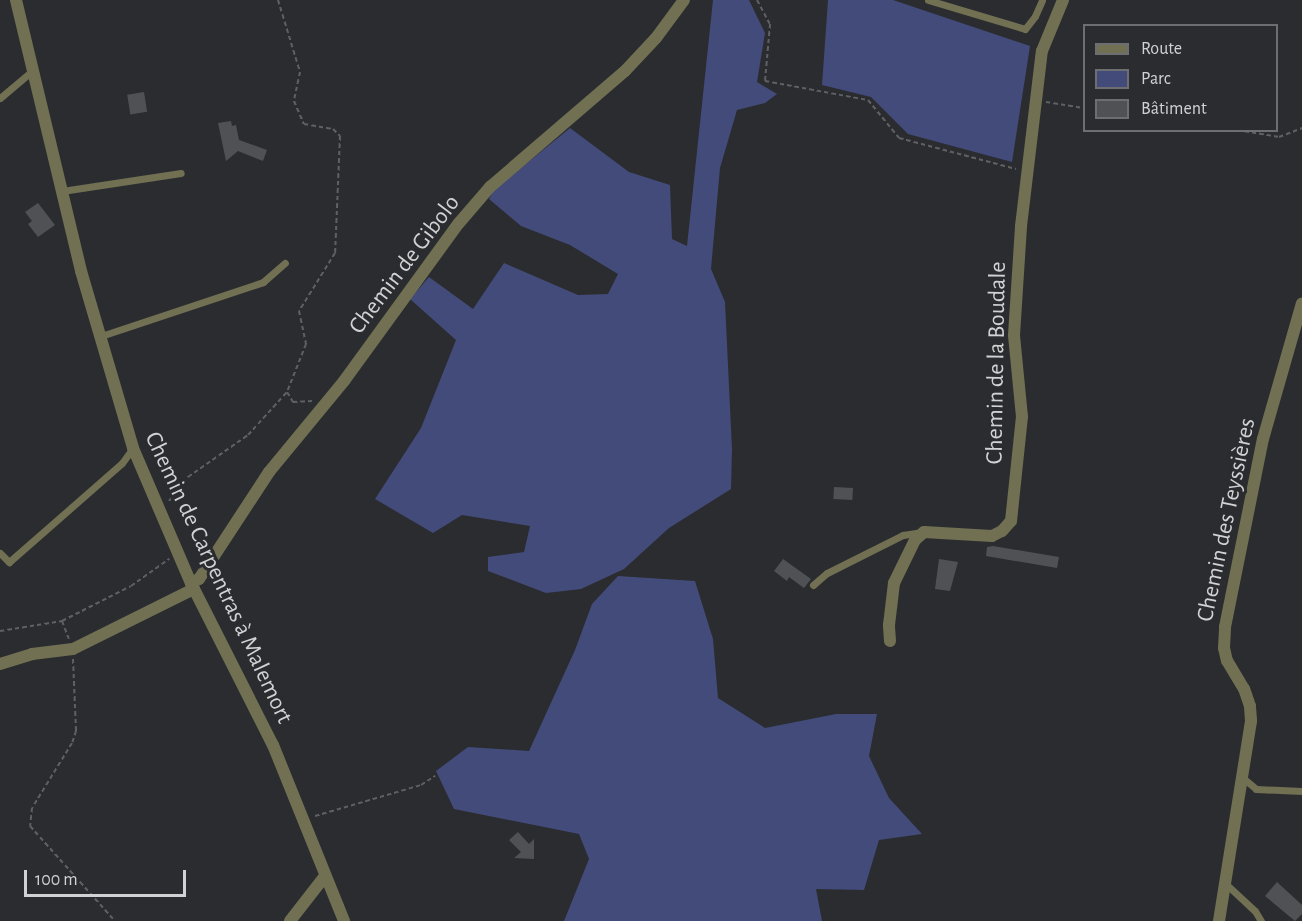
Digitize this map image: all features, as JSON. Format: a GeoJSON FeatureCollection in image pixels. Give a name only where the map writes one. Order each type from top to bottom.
{"type":"FeatureCollection","features":[{"type":"Feature","properties":{"kind":"street","name":"Chemin de Carpentras à Malemort"},"geometry":{"type":"LineString","coordinates":[[16,0],[98,337],[133,448],[162,510],[193,586],[273,745],[344,921]]}},
{"type":"Feature","properties":{"kind":"street","name":"Chemin de Gibolo"},"geometry":{"type":"LineString","coordinates":[[193,586],[268,471],[329,400],[459,224],[490,187],[625,71],[656,38],[684,0]]}},
{"type":"Feature","properties":{"kind":"street","name":"Chemin de la Boudale"},"geometry":{"type":"LineString","coordinates":[[924,532],[992,536],[1002,531],[1011,521],[1022,417],[1014,335],[1021,226],[1042,51],[1063,0]]}},
{"type":"Feature","properties":{"kind":"street","name":"Chemin des Teyssières"},"geometry":{"type":"LineString","coordinates":[[1219,921],[1227,885],[1251,721],[1250,706],[1244,689],[1227,661],[1224,648],[1225,627],[1263,439],[1302,303]]}},
{"type":"Feature","properties":{"kind":"street"},"geometry":{"type":"LineString","coordinates":[[890,641],[889,625],[894,583],[915,540],[924,532]]}},
{"type":"Feature","properties":{"kind":"street"},"geometry":{"type":"LineString","coordinates":[[0,664],[32,654],[72,648],[193,586]]}},
{"type":"Feature","properties":{"kind":"street"},"geometry":{"type":"LineString","coordinates":[[290,921],[325,876]]}},
{"type":"Feature","properties":{"kind":"lane"},"geometry":{"type":"LineString","coordinates":[[928,0],[1025,29],[1035,16],[1042,0]]}},
{"type":"Feature","properties":{"kind":"lane"},"geometry":{"type":"LineString","coordinates":[[0,98],[32,71]]}},
{"type":"Feature","properties":{"kind":"lane"},"geometry":{"type":"LineString","coordinates":[[62,191],[181,172]]}},
{"type":"Feature","properties":{"kind":"lane"},"geometry":{"type":"LineString","coordinates":[[98,337],[262,282],[285,263]]}},
{"type":"Feature","properties":{"kind":"lane"},"geometry":{"type":"LineString","coordinates":[[0,553],[9,562],[122,463],[133,448]]}},
{"type":"Feature","properties":{"kind":"lane"},"geometry":{"type":"LineString","coordinates":[[813,585],[827,573],[903,535],[924,532]]}},
{"type":"Feature","properties":{"kind":"lane"},"geometry":{"type":"LineString","coordinates":[[1243,778],[1256,789],[1302,791]]}},
{"type":"Feature","properties":{"kind":"lane"},"geometry":{"type":"LineString","coordinates":[[1227,885],[1256,911],[1261,921]]}},
{"type":"Feature","properties":{"kind":"path"},"geometry":{"type":"LineString","coordinates":[[162,510],[188,477],[248,435],[287,392],[306,344],[299,311],[335,253],[340,136],[333,129],[304,124],[297,109],[294,101],[300,72],[278,0]]}},
{"type":"Feature","properties":{"kind":"path"},"geometry":{"type":"LineString","coordinates":[[757,0],[770,24],[765,81],[868,100],[899,138],[1027,172]]}},
{"type":"Feature","properties":{"kind":"path"},"geometry":{"type":"LineString","coordinates":[[1036,100],[1083,108]]}},
{"type":"Feature","properties":{"kind":"path"},"geometry":{"type":"LineString","coordinates":[[1249,132],[1280,137],[1302,128]]}},
{"type":"Feature","properties":{"kind":"path"},"geometry":{"type":"LineString","coordinates":[[287,392],[293,402],[329,400]]}},
{"type":"Feature","properties":{"kind":"path"},"geometry":{"type":"LineString","coordinates":[[0,631],[63,621],[131,586],[178,552]]}},
{"type":"Feature","properties":{"kind":"path"},"geometry":{"type":"LineString","coordinates":[[63,621],[72,648],[76,731],[72,743],[32,808],[30,826],[115,921]]}},
{"type":"Feature","properties":{"kind":"path"},"geometry":{"type":"LineString","coordinates":[[304,819],[421,785],[435,776]]}},
{"type":"Feature","properties":{"kind":"green space"},"geometry":{"type":"Polygon","coordinates":[[[713,0],[749,0],[765,33],[757,82],[777,94],[765,103],[737,110],[720,168],[711,269],[725,302],[732,449],[731,489],[669,528],[624,569],[581,589],[546,593],[488,571],[488,557],[524,552],[530,526],[462,515],[433,533],[375,499],[421,428],[456,340],[410,299],[429,277],[473,309],[504,263],[578,295],[608,294],[618,274],[570,245],[521,226],[489,199],[494,190],[570,128],[629,172],[670,185],[672,239],[687,246],[713,0]]]}},
{"type":"Feature","properties":{"kind":"green space"},"geometry":{"type":"Polygon","coordinates":[[[828,0],[893,0],[1030,46],[1012,162],[908,134],[871,97],[822,85],[828,0]]]}},
{"type":"Feature","properties":{"kind":"green space"},"geometry":{"type":"Polygon","coordinates":[[[618,576],[695,581],[713,639],[718,698],[765,728],[836,714],[877,714],[869,756],[889,798],[922,834],[879,840],[864,890],[816,889],[822,921],[564,921],[589,859],[579,834],[454,809],[436,771],[468,747],[529,751],[575,650],[592,604],[618,576]]]}},
{"type":"Feature","properties":{"kind":"building"},"geometry":{"type":"Polygon","coordinates":[[[144,92],[147,112],[130,114],[127,95],[144,92]]]}},
{"type":"Feature","properties":{"kind":"building"},"geometry":{"type":"Polygon","coordinates":[[[231,121],[232,126],[236,125],[239,140],[267,150],[263,161],[238,151],[226,161],[218,123],[231,121]]]}},
{"type":"Feature","properties":{"kind":"building"},"geometry":{"type":"Polygon","coordinates":[[[38,203],[55,225],[38,237],[28,224],[32,221],[25,212],[38,203]]]}},
{"type":"Feature","properties":{"kind":"building"},"geometry":{"type":"Polygon","coordinates":[[[834,487],[853,488],[852,500],[833,499],[834,487]]]}},
{"type":"Feature","properties":{"kind":"building"},"geometry":{"type":"Polygon","coordinates":[[[993,546],[1059,557],[1057,568],[986,556],[987,547],[993,546]]]}},
{"type":"Feature","properties":{"kind":"building"},"geometry":{"type":"Polygon","coordinates":[[[783,559],[811,579],[804,588],[789,577],[787,581],[774,571],[783,559]]]}},
{"type":"Feature","properties":{"kind":"building"},"geometry":{"type":"Polygon","coordinates":[[[939,559],[958,562],[950,591],[935,589],[939,559]]]}},
{"type":"Feature","properties":{"kind":"building"},"geometry":{"type":"Polygon","coordinates":[[[518,832],[529,844],[534,839],[534,859],[514,858],[521,852],[509,840],[518,832]]]}},
{"type":"Feature","properties":{"kind":"building"},"geometry":{"type":"Polygon","coordinates":[[[1277,882],[1302,905],[1302,914],[1295,921],[1265,896],[1277,882]]]}}]}
